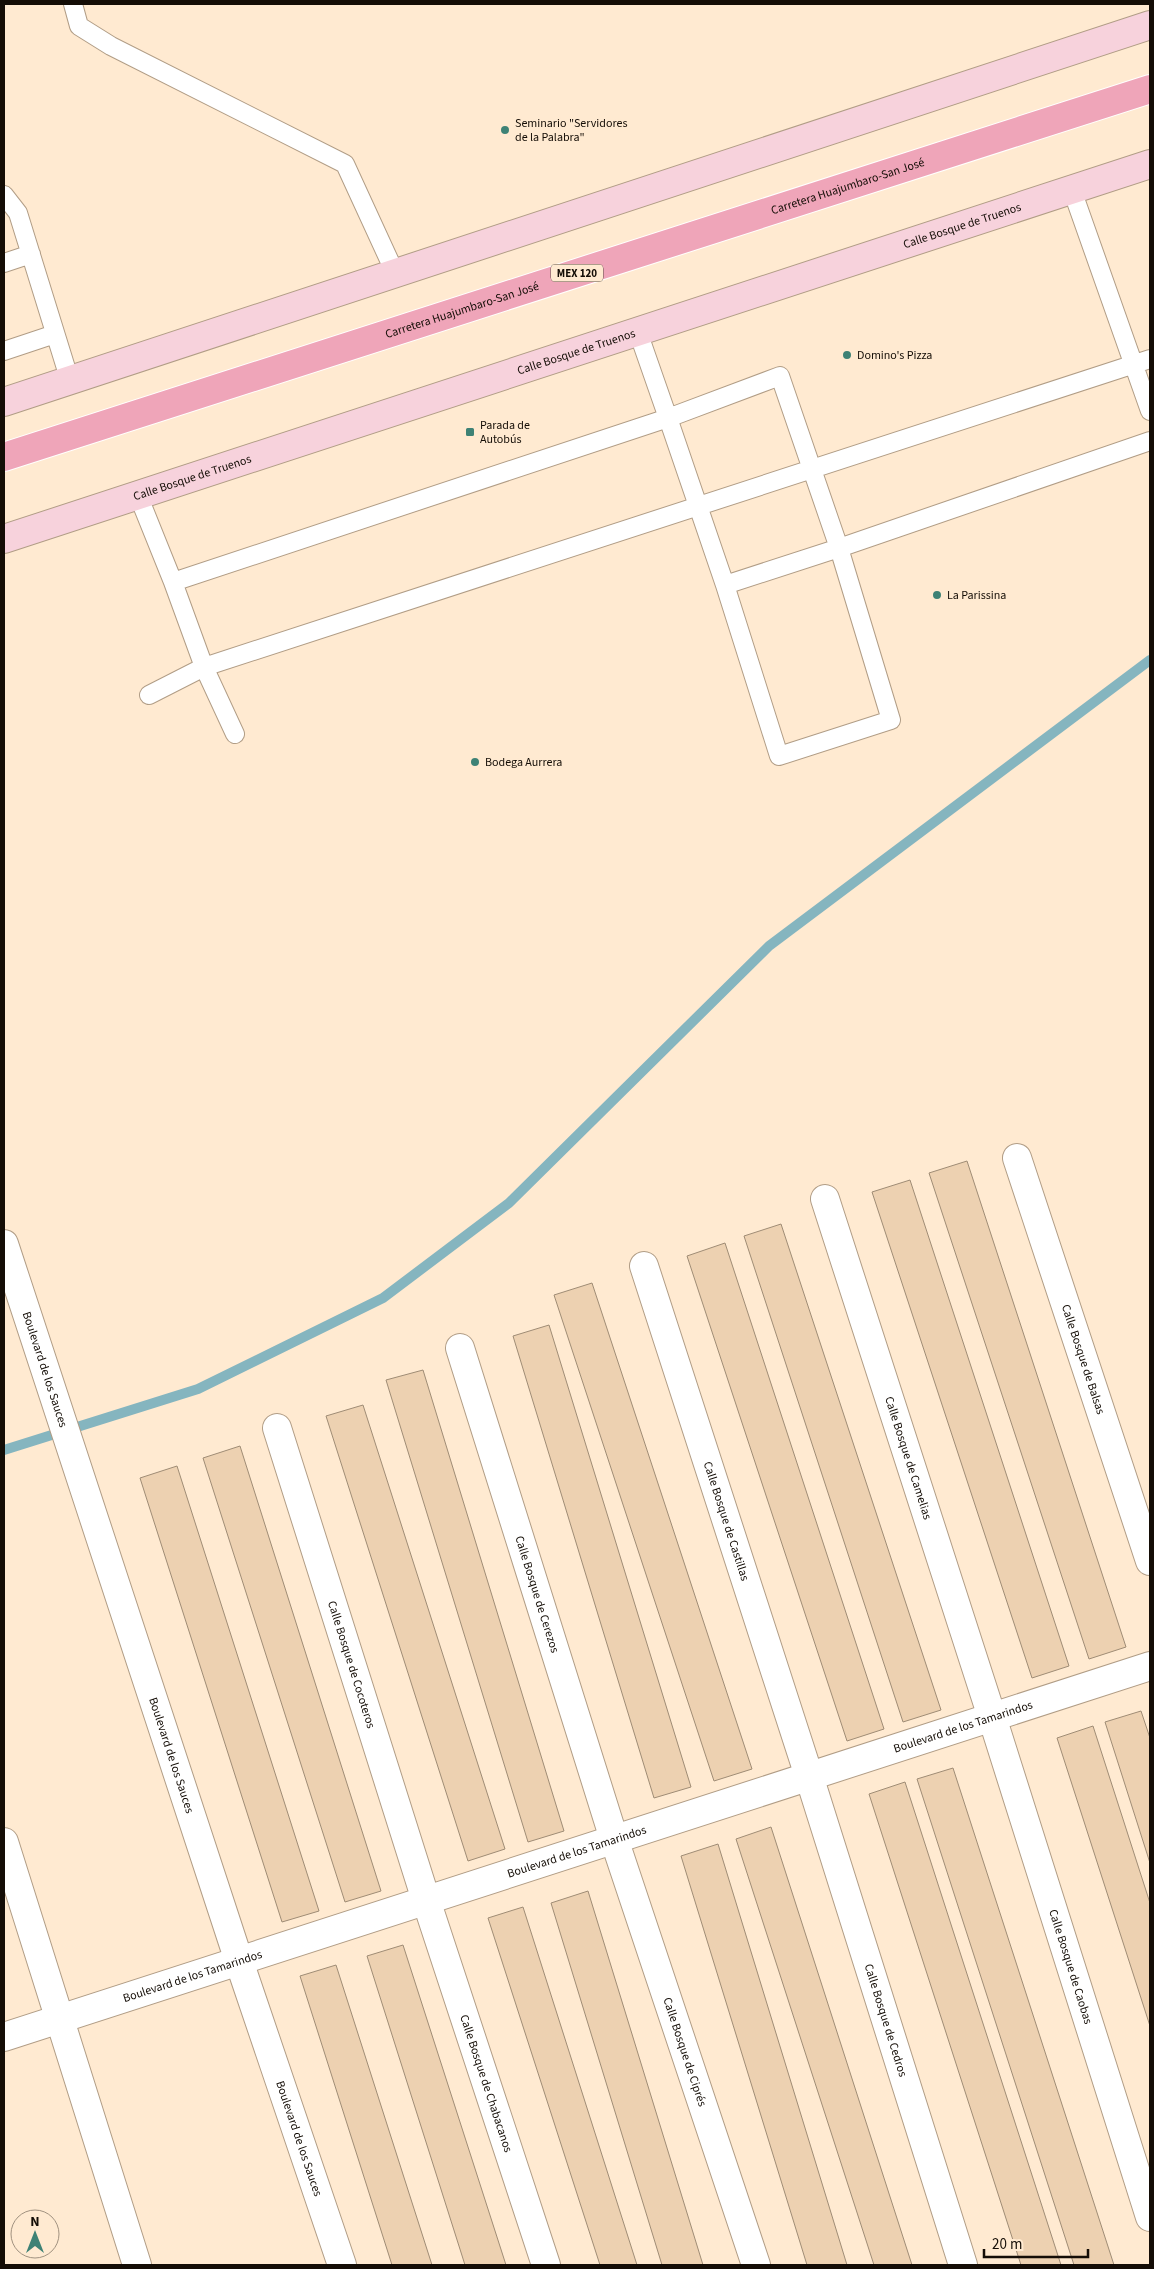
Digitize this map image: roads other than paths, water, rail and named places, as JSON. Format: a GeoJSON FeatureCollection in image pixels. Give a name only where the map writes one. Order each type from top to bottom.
{"type":"FeatureCollection","features":[{"type":"Feature","properties":{"kind":"main road","name":"Carretera Huajumbaro-San José"},"geometry":{"type":"LineString","coordinates":[[4,457],[1150,89]]}},
{"type":"Feature","properties":{"kind":"street"},"geometry":{"type":"LineString","coordinates":[[4,402],[396,275],[1150,25]]}},
{"type":"Feature","properties":{"kind":"street","name":"Calle Bosque de Truenos"},"geometry":{"type":"LineString","coordinates":[[4,539],[1150,164]]}},
{"type":"Feature","properties":{"kind":"street","name":"Calle Bosque de Balsas"},"geometry":{"type":"LineString","coordinates":[[1017,1158],[1150,1561]]}},
{"type":"Feature","properties":{"kind":"street","name":"Calle Bosque de Camelias"},"geometry":{"type":"LineString","coordinates":[[825,1199],[992,1717]]}},
{"type":"Feature","properties":{"kind":"street","name":"Boulevard de los Sauces"},"geometry":{"type":"LineString","coordinates":[[4,1244],[239,1961],[342,2265]]}},
{"type":"Feature","properties":{"kind":"street","name":"Calle Bosque de Castillas"},"geometry":{"type":"LineString","coordinates":[[644,1266],[809,1776]]}},
{"type":"Feature","properties":{"kind":"street","name":"Calle Bosque de Cerezos"},"geometry":{"type":"LineString","coordinates":[[460,1348],[614,1839]]}},
{"type":"Feature","properties":{"kind":"street","name":"Calle Bosque de Cocoteros"},"geometry":{"type":"LineString","coordinates":[[277,1428],[426,1900]]}},
{"type":"Feature","properties":{"kind":"street","name":"Boulevard de los Tamarindos"},"geometry":{"type":"LineString","coordinates":[[4,2036],[1150,1666]]}},
{"type":"Feature","properties":{"kind":"street","name":"Calle Bosque de Caobas"},"geometry":{"type":"LineString","coordinates":[[992,1717],[1150,2217]]}},
{"type":"Feature","properties":{"kind":"street","name":"Calle Bosque de Cedros"},"geometry":{"type":"LineString","coordinates":[[809,1776],[963,2265]]}},
{"type":"Feature","properties":{"kind":"street","name":"Calle Bosque de Ciprés"},"geometry":{"type":"LineString","coordinates":[[614,1839],[756,2265]]}},
{"type":"Feature","properties":{"kind":"street"},"geometry":{"type":"LineString","coordinates":[[4,1842],[138,2265]]}},
{"type":"Feature","properties":{"kind":"street","name":"Calle Bosque de Chabacanos"},"geometry":{"type":"LineString","coordinates":[[426,1900],[546,2265]]}},
{"type":"Feature","properties":{"kind":"lane"},"geometry":{"type":"LineString","coordinates":[[72,4],[79,26],[111,46],[345,164],[396,275]]}},
{"type":"Feature","properties":{"kind":"lane"},"geometry":{"type":"LineString","coordinates":[[1072,190],[1142,362],[1150,411]]}},
{"type":"Feature","properties":{"kind":"lane"},"geometry":{"type":"LineString","coordinates":[[4,195],[18,213],[70,381]]}},
{"type":"Feature","properties":{"kind":"lane"},"geometry":{"type":"LineString","coordinates":[[4,263],[31,254]]}},
{"type":"Feature","properties":{"kind":"lane"},"geometry":{"type":"LineString","coordinates":[[173,582],[668,418],[780,376],[814,470],[891,720],[779,756],[725,584],[696,506],[668,418],[638,332]]}},
{"type":"Feature","properties":{"kind":"lane"},"geometry":{"type":"LineString","coordinates":[[4,351],[55,334]]}},
{"type":"Feature","properties":{"kind":"lane"},"geometry":{"type":"LineString","coordinates":[[149,695],[204,667],[1142,362]]}},
{"type":"Feature","properties":{"kind":"lane"},"geometry":{"type":"LineString","coordinates":[[725,584],[839,548],[1150,441]]}},
{"type":"Feature","properties":{"kind":"lane"},"geometry":{"type":"LineString","coordinates":[[138,495],[173,582],[204,667],[235,734]]}},
{"type":"Feature","properties":{"kind":"waterway"},"geometry":{"type":"LineString","coordinates":[[4,1450],[198,1389],[383,1298],[509,1203],[769,946],[1150,660]]}},
{"type":"Feature","properties":{"kind":"place","name":"Seminario \"Servidores de la Palabra\""},"geometry":{"type":"Point","coordinates":[505,130]}},
{"type":"Feature","properties":{"kind":"place","name":"Domino's Pizza"},"geometry":{"type":"Point","coordinates":[847,355]}},
{"type":"Feature","properties":{"kind":"place","name":"Parada de Autobús"},"geometry":{"type":"Point","coordinates":[470,432]}},
{"type":"Feature","properties":{"kind":"place","name":"La Parissina"},"geometry":{"type":"Point","coordinates":[937,595]}},
{"type":"Feature","properties":{"kind":"place","name":"Bodega Aurrera"},"geometry":{"type":"Point","coordinates":[475,762]}}]}
